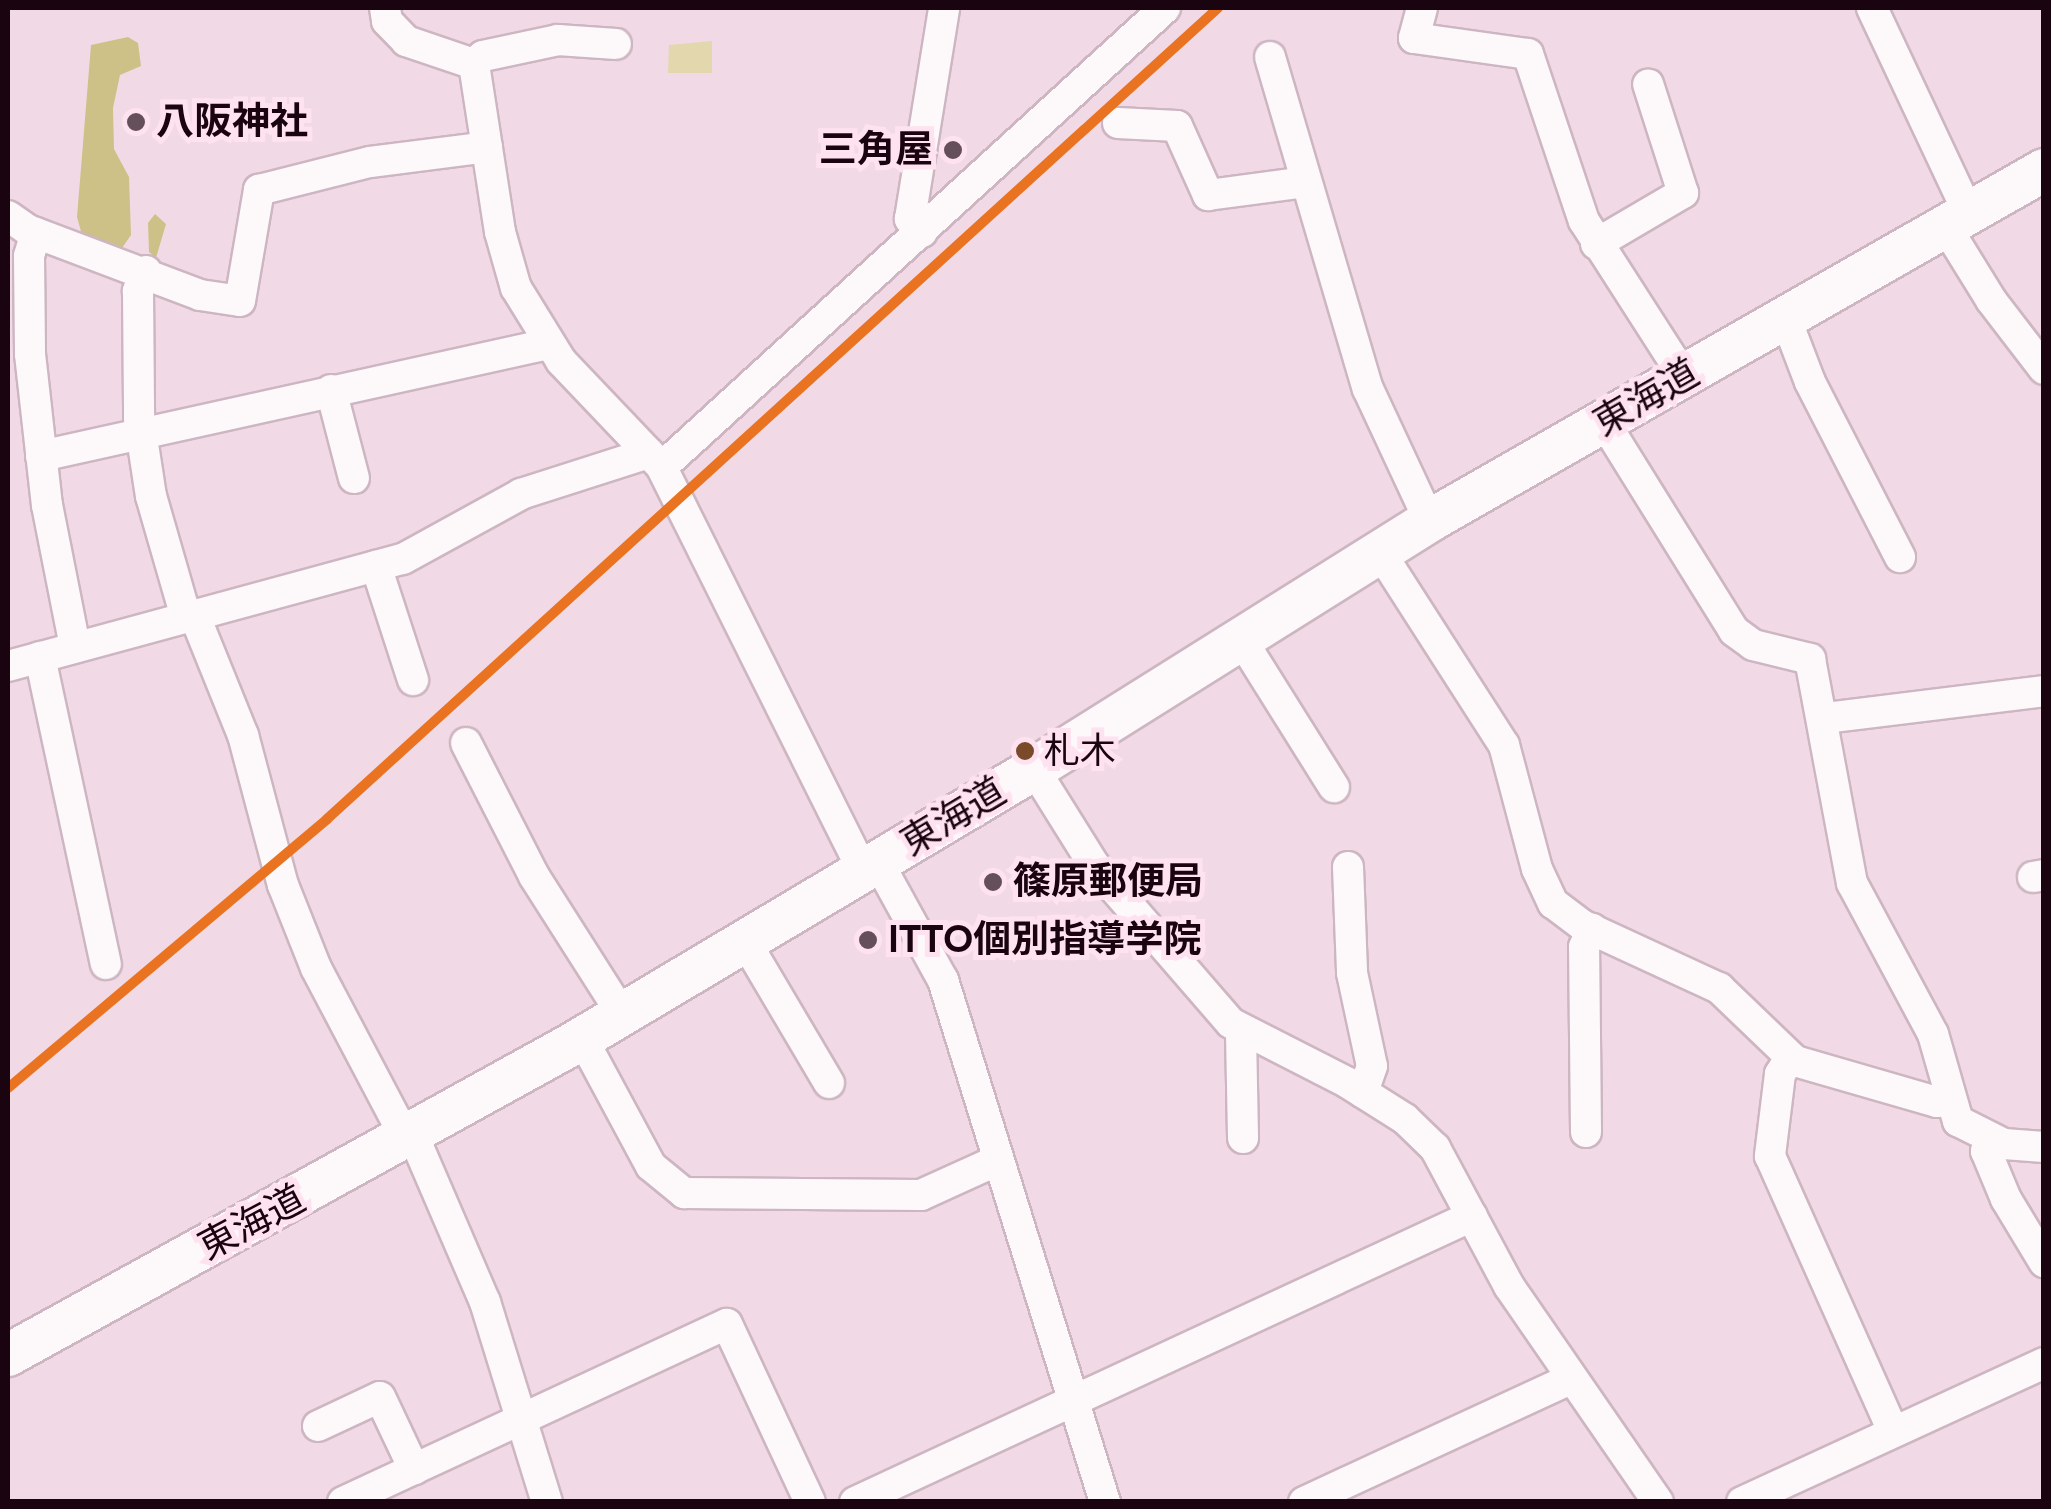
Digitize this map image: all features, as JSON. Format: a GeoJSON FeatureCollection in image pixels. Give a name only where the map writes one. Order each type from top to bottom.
{"type":"FeatureCollection","features":[{"type":"Feature","properties":{"kind":"main road","name":"東海道"},"geometry":{"type":"LineString","coordinates":[[8,1355],[410,1137],[582,1038],[1034,769],[1430,522],[2044,170]]}},
{"type":"Feature","properties":{"kind":"street"},"geometry":{"type":"LineString","coordinates":[[385,8],[394,32],[406,40],[474,64]]}},
{"type":"Feature","properties":{"kind":"street"},"geometry":{"type":"LineString","coordinates":[[922,232],[910,220],[944,8]]}},
{"type":"Feature","properties":{"kind":"street"},"geometry":{"type":"LineString","coordinates":[[8,666],[423,552],[520,494],[656,460],[922,232],[1165,8]]}},
{"type":"Feature","properties":{"kind":"street"},"geometry":{"type":"LineString","coordinates":[[1422,8],[1414,38],[1528,54],[1596,244],[1684,377]]}},
{"type":"Feature","properties":{"kind":"street"},"geometry":{"type":"LineString","coordinates":[[1872,8],[1957,220],[2038,352]]}},
{"type":"Feature","properties":{"kind":"street"},"geometry":{"type":"LineString","coordinates":[[474,64],[482,56],[558,40],[616,44]]}},
{"type":"Feature","properties":{"kind":"street"},"geometry":{"type":"LineString","coordinates":[[1270,56],[1378,417],[1430,522]]}},
{"type":"Feature","properties":{"kind":"street"},"geometry":{"type":"LineString","coordinates":[[474,64],[506,261],[548,344],[656,460],[870,866],[936,961],[1105,1502]]}},
{"type":"Feature","properties":{"kind":"street"},"geometry":{"type":"LineString","coordinates":[[1596,244],[1684,193],[1648,84]]}},
{"type":"Feature","properties":{"kind":"street"},"geometry":{"type":"LineString","coordinates":[[1118,123],[1178,126],[1208,195],[1305,182]]}},
{"type":"Feature","properties":{"kind":"street"},"geometry":{"type":"LineString","coordinates":[[8,216],[36,234],[146,271],[200,295],[240,302],[260,190],[370,162],[487,147]]}},
{"type":"Feature","properties":{"kind":"street"},"geometry":{"type":"LineString","coordinates":[[36,234],[28,256],[30,354],[41,456],[76,647]]}},
{"type":"Feature","properties":{"kind":"street"},"geometry":{"type":"LineString","coordinates":[[146,271],[138,291],[142,435],[150,496],[190,616],[244,734],[283,886],[309,952],[461,1238],[548,1502]]}},
{"type":"Feature","properties":{"kind":"street"},"geometry":{"type":"LineString","coordinates":[[1786,320],[1810,382],[1900,557]]}},
{"type":"Feature","properties":{"kind":"street"},"geometry":{"type":"LineString","coordinates":[[41,456],[548,344]]}},
{"type":"Feature","properties":{"kind":"street"},"geometry":{"type":"LineString","coordinates":[[331,390],[354,478]]}},
{"type":"Feature","properties":{"kind":"street"},"geometry":{"type":"LineString","coordinates":[[1604,422],[1734,631],[1753,645],[1810,659],[1825,718],[1852,882],[1934,1034],[1958,1121],[1990,1139],[2044,1147]]}},
{"type":"Feature","properties":{"kind":"street"},"geometry":{"type":"LineString","coordinates":[[1380,552],[1504,745],[1543,887],[1567,916],[1718,988],[1790,1058],[1938,1102],[1950,1099]]}},
{"type":"Feature","properties":{"kind":"street"},"geometry":{"type":"LineString","coordinates":[[376,566],[413,680]]}},
{"type":"Feature","properties":{"kind":"street"},"geometry":{"type":"LineString","coordinates":[[1241,639],[1334,787]]}},
{"type":"Feature","properties":{"kind":"street"},"geometry":{"type":"LineString","coordinates":[[40,657],[106,964]]}},
{"type":"Feature","properties":{"kind":"street"},"geometry":{"type":"LineString","coordinates":[[1825,718],[2044,690]]}},
{"type":"Feature","properties":{"kind":"street"},"geometry":{"type":"LineString","coordinates":[[466,743],[528,866],[622,1014]]}},
{"type":"Feature","properties":{"kind":"street"},"geometry":{"type":"LineString","coordinates":[[1034,769],[1107,881],[1242,1033],[1362,1092],[1428,1140],[1509,1286],[1658,1502]]}},
{"type":"Feature","properties":{"kind":"street"},"geometry":{"type":"LineString","coordinates":[[1357,880],[1352,974],[1372,1066],[1362,1092]]}},
{"type":"Feature","properties":{"kind":"street"},"geometry":{"type":"LineString","coordinates":[[1586,1132],[1584,947],[1592,930]]}},
{"type":"Feature","properties":{"kind":"street"},"geometry":{"type":"LineString","coordinates":[[744,941],[829,1083]]}},
{"type":"Feature","properties":{"kind":"street"},"geometry":{"type":"LineString","coordinates":[[1242,1033],[1243,1138]]}},
{"type":"Feature","properties":{"kind":"street"},"geometry":{"type":"LineString","coordinates":[[582,1038],[651,1166],[684,1194],[921,1196],[998,1160]]}},
{"type":"Feature","properties":{"kind":"street"},"geometry":{"type":"LineString","coordinates":[[1790,1058],[1780,1074],[1770,1156],[1893,1432]]}},
{"type":"Feature","properties":{"kind":"street"},"geometry":{"type":"LineString","coordinates":[[1990,1139],[1986,1151],[2006,1199],[2044,1262]]}},
{"type":"Feature","properties":{"kind":"street"},"geometry":{"type":"LineString","coordinates":[[855,1502],[1472,1216]]}},
{"type":"Feature","properties":{"kind":"street"},"geometry":{"type":"LineString","coordinates":[[344,1502],[521,1419],[720,1313],[810,1502]]}},
{"type":"Feature","properties":{"kind":"street"},"geometry":{"type":"LineString","coordinates":[[1742,1502],[2044,1363]]}},
{"type":"Feature","properties":{"kind":"street"},"geometry":{"type":"LineString","coordinates":[[1304,1502],[1572,1378]]}},
{"type":"Feature","properties":{"kind":"street"},"geometry":{"type":"LineString","coordinates":[[327,1412],[380,1398],[414,1469]]}},
{"type":"Feature","properties":{"kind":"shaded area"},"geometry":{"type":"Polygon","coordinates":[[[128,37],[138,43],[141,66],[120,75],[113,108],[114,149],[129,177],[131,235],[122,248],[82,235],[77,217],[91,45],[128,37]]]}},
{"type":"Feature","properties":{"kind":"shaded area"},"geometry":{"type":"Polygon","coordinates":[[[712,41],[712,73],[668,73],[669,45],[712,41]]]}},
{"type":"Feature","properties":{"kind":"shaded area"},"geometry":{"type":"Polygon","coordinates":[[[155,214],[166,224],[156,258],[149,252],[148,223],[155,214]]]}},
{"type":"Feature","properties":{"kind":"transit line"},"geometry":{"type":"LineString","coordinates":[[8,1088],[327,819],[1218,8]]}},
{"type":"Feature","properties":{"kind":"place","name":"八阪神社"},"geometry":{"type":"Point","coordinates":[136,122]}},
{"type":"Feature","properties":{"kind":"place","name":"三角屋"},"geometry":{"type":"Point","coordinates":[953,150]}},
{"type":"Feature","properties":{"kind":"place","name":"札木"},"geometry":{"type":"Point","coordinates":[1025,751]}},
{"type":"Feature","properties":{"kind":"place","name":"篠原郵便局"},"geometry":{"type":"Point","coordinates":[993,882]}},
{"type":"Feature","properties":{"kind":"place","name":"ITTO個別指導学院"},"geometry":{"type":"Point","coordinates":[868,940]}}]}
